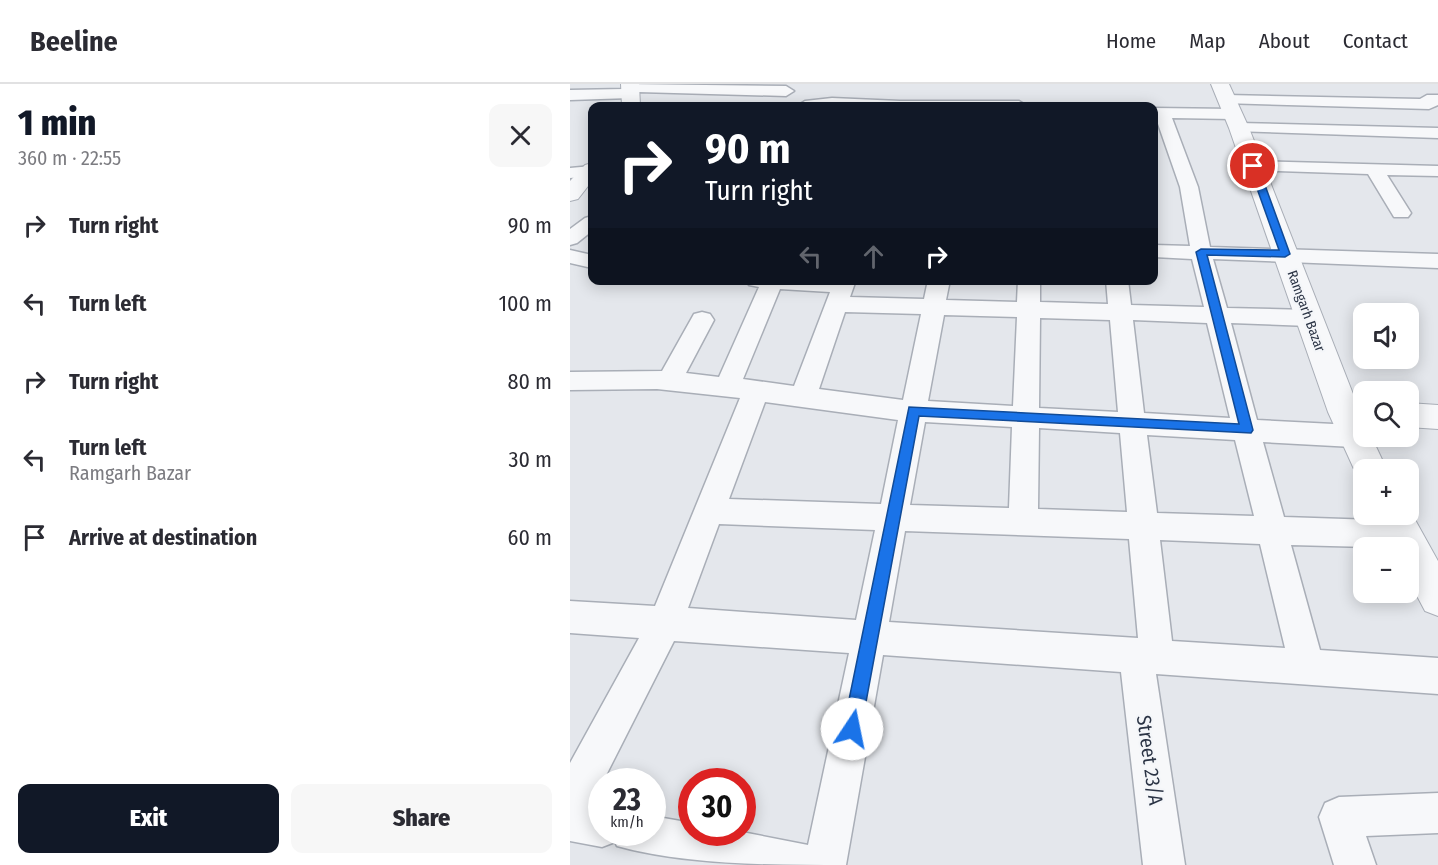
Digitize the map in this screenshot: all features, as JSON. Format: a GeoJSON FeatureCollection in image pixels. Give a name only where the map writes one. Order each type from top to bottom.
{"type":"FeatureCollection","features":[{"type":"Feature","properties":{"kind":"street"},"geometry":{"type":"LineString","coordinates":[[1280,84],[1290,101]]}},
{"type":"Feature","properties":{"kind":"street"},"geometry":{"type":"LineString","coordinates":[[1386,90],[1397,104]]}},
{"type":"Feature","properties":{"kind":"street"},"geometry":{"type":"LineString","coordinates":[[570,95],[786,91]]}},
{"type":"Feature","properties":{"kind":"street"},"geometry":{"type":"LineString","coordinates":[[1307,667],[1201,252],[1189,187],[1158,113],[1290,101],[1431,104],[1427,100],[1438,100]]}},
{"type":"Feature","properties":{"kind":"street"},"geometry":{"type":"LineString","coordinates":[[1230,106],[1438,133]]}},
{"type":"Feature","properties":{"kind":"street","name":"Ramgarh Bazar"},"geometry":{"type":"LineString","coordinates":[[1230,106],[1309,318],[1353,420]]}},
{"type":"Feature","properties":{"kind":"street"},"geometry":{"type":"LineString","coordinates":[[1253,166],[1438,171]]}},
{"type":"Feature","properties":{"kind":"street"},"geometry":{"type":"LineString","coordinates":[[1374,169],[1401,213]]}},
{"type":"Feature","properties":{"kind":"street"},"geometry":{"type":"LineString","coordinates":[[570,194],[586,171]]}},
{"type":"Feature","properties":{"kind":"street"},"geometry":{"type":"LineString","coordinates":[[570,239],[588,225]]}},
{"type":"Feature","properties":{"kind":"street"},"geometry":{"type":"LineString","coordinates":[[1158,251],[1438,261]]}},
{"type":"Feature","properties":{"kind":"street"},"geometry":{"type":"LineString","coordinates":[[570,256],[588,261]]}},
{"type":"Feature","properties":{"kind":"street"},"geometry":{"type":"LineString","coordinates":[[570,803],[665,624],[709,511],[741,389],[763,285]]}},
{"type":"Feature","properties":{"kind":"street"},"geometry":{"type":"LineString","coordinates":[[799,285],[842,290],[936,294],[1028,309],[1309,318]]}},
{"type":"Feature","properties":{"kind":"street"},"geometry":{"type":"LineString","coordinates":[[1023,522],[1029,285]]}},
{"type":"Feature","properties":{"kind":"street","name":"Street 23/A"},"geometry":{"type":"LineString","coordinates":[[1117,285],[1142,526],[1146,656],[1164,865]]}},
{"type":"Feature","properties":{"kind":"street"},"geometry":{"type":"LineString","coordinates":[[803,397],[842,290]]}},
{"type":"Feature","properties":{"kind":"street"},"geometry":{"type":"LineString","coordinates":[[825,865],[936,294]]}},
{"type":"Feature","properties":{"kind":"street"},"geometry":{"type":"LineString","coordinates":[[669,381],[702,320]]}},
{"type":"Feature","properties":{"kind":"street"},"geometry":{"type":"LineString","coordinates":[[570,381],[669,381],[913,410],[1246,430],[1353,420]]}},
{"type":"Feature","properties":{"kind":"street"},"geometry":{"type":"LineString","coordinates":[[1419,416],[1438,417]]}},
{"type":"Feature","properties":{"kind":"street"},"geometry":{"type":"LineString","coordinates":[[709,511],[1272,530],[1399,525],[1438,598]]}},
{"type":"Feature","properties":{"kind":"street"},"geometry":{"type":"LineString","coordinates":[[570,617],[1438,676]]}},
{"type":"Feature","properties":{"kind":"street"},"geometry":{"type":"LineString","coordinates":[[1354,865],[1339,817],[1438,813]]}},
{"type":"Feature","properties":{"kind":"street"},"geometry":{"type":"LineString","coordinates":[[570,821],[588,824]]}},
{"type":"Feature","properties":{"kind":"street"},"geometry":{"type":"LineString","coordinates":[[666,839],[807,865]]}},
{"type":"Feature","properties":{"kind":"route"},"geometry":{"type":"LineString","coordinates":[[852,729],[913,410],[1246,430],[1201,252],[1285,254],[1253,166]]}}]}
